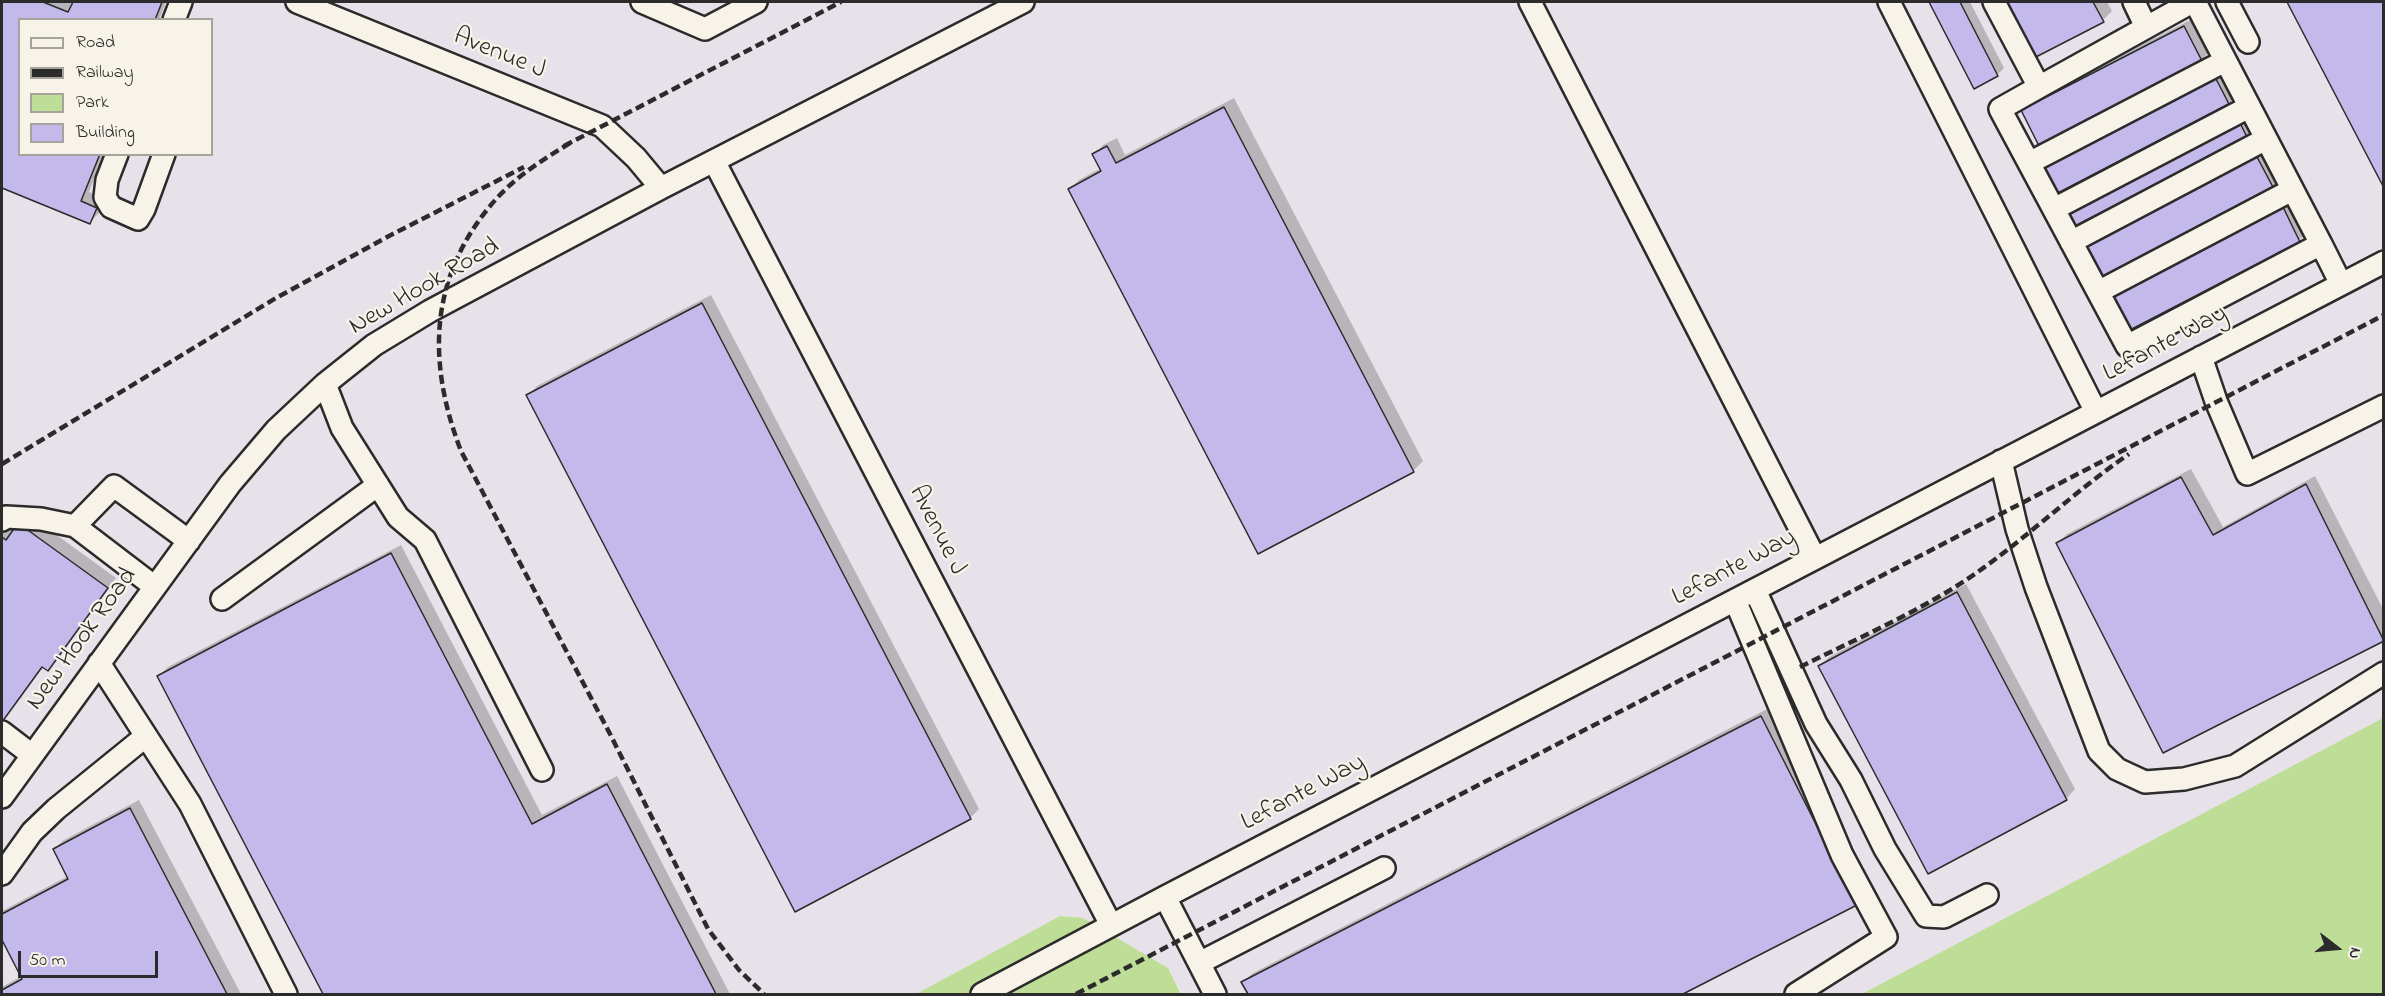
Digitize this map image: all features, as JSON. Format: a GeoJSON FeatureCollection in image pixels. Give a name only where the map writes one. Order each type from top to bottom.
{"type":"FeatureCollection","features":[{"type":"Feature","properties":{"kind":"street","name":"Avenue J"},"geometry":{"type":"LineString","coordinates":[[297,2],[602,126],[636,158],[661,188]]}},
{"type":"Feature","properties":{"kind":"street"},"geometry":{"type":"LineString","coordinates":[[642,2],[705,28],[756,2]]}},
{"type":"Feature","properties":{"kind":"street","name":"New Hook Road"},"geometry":{"type":"LineString","coordinates":[[2,797],[230,484],[276,430],[325,384],[374,345],[430,311],[661,188],[1023,2]]}},
{"type":"Feature","properties":{"kind":"street"},"geometry":{"type":"LineString","coordinates":[[1530,2],[1815,558]]}},
{"type":"Feature","properties":{"kind":"street"},"geometry":{"type":"LineString","coordinates":[[1889,2],[2096,411]]}},
{"type":"Feature","properties":{"kind":"street"},"geometry":{"type":"LineString","coordinates":[[1994,2],[2039,87]]}},
{"type":"Feature","properties":{"kind":"street"},"geometry":{"type":"LineString","coordinates":[[2134,2],[2146,27]]}},
{"type":"Feature","properties":{"kind":"street"},"geometry":{"type":"LineString","coordinates":[[2320,244],[2127,346],[2000,109],[2193,2],[2341,284]]}},
{"type":"Feature","properties":{"kind":"street"},"geometry":{"type":"LineString","coordinates":[[2227,2],[2248,42]]}},
{"type":"Feature","properties":{"kind":"street"},"geometry":{"type":"LineString","coordinates":[[2029,163],[2225,61]]}},
{"type":"Feature","properties":{"kind":"street"},"geometry":{"type":"LineString","coordinates":[[2054,209],[2249,107]]}},
{"type":"Feature","properties":{"kind":"street"},"geometry":{"type":"LineString","coordinates":[[2071,242],[2266,140]]}},
{"type":"Feature","properties":{"kind":"street"},"geometry":{"type":"LineString","coordinates":[[116,156],[107,180],[105,197],[111,207],[138,219],[144,210],[163,156]]}},
{"type":"Feature","properties":{"kind":"street","name":"Avenue J"},"geometry":{"type":"LineString","coordinates":[[714,161],[1111,925]]}},
{"type":"Feature","properties":{"kind":"street"},"geometry":{"type":"LineString","coordinates":[[2098,292],[2292,190]]}},
{"type":"Feature","properties":{"kind":"street","name":"Lefante Way"},"geometry":{"type":"LineString","coordinates":[[982,994],[2384,262]]}},
{"type":"Feature","properties":{"kind":"street"},"geometry":{"type":"LineString","coordinates":[[2201,357],[2216,401],[2247,474],[2384,406]]}},
{"type":"Feature","properties":{"kind":"street"},"geometry":{"type":"LineString","coordinates":[[325,384],[342,428],[398,518],[425,540],[542,770]]}},
{"type":"Feature","properties":{"kind":"street"},"geometry":{"type":"LineString","coordinates":[[2001,461],[2017,529],[2036,587],[2099,751],[2116,769],[2145,782],[2184,779],[2235,766],[2384,673]]}},
{"type":"Feature","properties":{"kind":"street"},"geometry":{"type":"LineString","coordinates":[[222,599],[378,485]]}},
{"type":"Feature","properties":{"kind":"street"},"geometry":{"type":"LineString","coordinates":[[75,526],[114,486],[189,541]]}},
{"type":"Feature","properties":{"kind":"street"},"geometry":{"type":"LineString","coordinates":[[2,519],[6,517],[41,519],[75,526],[155,587]]}},
{"type":"Feature","properties":{"kind":"street"},"geometry":{"type":"LineString","coordinates":[[1755,590],[1816,724],[1851,780],[1885,849],[1926,916],[1944,917],[1987,896]]}},
{"type":"Feature","properties":{"kind":"street"},"geometry":{"type":"LineString","coordinates":[[1735,600],[1842,855],[1886,937],[1796,994]]}},
{"type":"Feature","properties":{"kind":"street"},"geometry":{"type":"LineString","coordinates":[[99,663],[190,804],[286,994]]}},
{"type":"Feature","properties":{"kind":"street"},"geometry":{"type":"LineString","coordinates":[[2,732],[32,755]]}},
{"type":"Feature","properties":{"kind":"street"},"geometry":{"type":"LineString","coordinates":[[2,874],[32,832],[56,809],[146,736]]}},
{"type":"Feature","properties":{"kind":"street"},"geometry":{"type":"LineString","coordinates":[[1198,963],[1384,868]]}},
{"type":"Feature","properties":{"kind":"street"},"geometry":{"type":"LineString","coordinates":[[1165,897],[1215,994]]}},
{"type":"Feature","properties":{"kind":"shaded area"},"geometry":{"type":"Polygon","coordinates":[[[2,2],[2383,2],[2383,720],[1863,994],[1182,994],[1168,968],[1079,918],[1061,916],[916,994],[2,994],[2,2]]]}},
{"type":"Feature","properties":{"kind":"green space"},"geometry":{"type":"Polygon","coordinates":[[[2383,718],[2383,994],[1862,994],[2383,718]]]}},
{"type":"Feature","properties":{"kind":"green space"},"geometry":{"type":"Polygon","coordinates":[[[1060,916],[1083,918],[1168,968],[1181,994],[916,994],[1060,916]]]}},
{"type":"Feature","properties":{"kind":"building"},"geometry":{"type":"Polygon","coordinates":[[[2,2],[43,2],[68,12],[73,2],[162,2],[156,18],[18,18],[18,156],[99,156],[81,201],[97,208],[90,224],[2,188],[2,2]]]}},
{"type":"Feature","properties":{"kind":"building"},"geometry":{"type":"Polygon","coordinates":[[[1929,2],[1960,2],[1998,76],[1974,89],[1929,2]]]}},
{"type":"Feature","properties":{"kind":"building"},"geometry":{"type":"Polygon","coordinates":[[[2005,2],[2093,2],[2104,22],[2034,58],[2005,2]]]}},
{"type":"Feature","properties":{"kind":"building"},"geometry":{"type":"Polygon","coordinates":[[[2287,2],[2384,2],[2384,188],[2287,2]]]}},
{"type":"Feature","properties":{"kind":"building"},"geometry":{"type":"Polygon","coordinates":[[[2184,26],[2202,61],[2039,146],[2021,110],[2184,26]]]}},
{"type":"Feature","properties":{"kind":"building"},"geometry":{"type":"Polygon","coordinates":[[[2215,77],[2229,104],[2058,193],[2044,165],[2215,77]]]}},
{"type":"Feature","properties":{"kind":"building"},"geometry":{"type":"Polygon","coordinates":[[[1224,107],[1414,472],[1258,554],[1068,189],[1101,171],[1092,154],[1107,146],[1116,163],[1224,107]]]}},
{"type":"Feature","properties":{"kind":"building"},"geometry":{"type":"Polygon","coordinates":[[[2239,121],[2247,137],[2075,226],[2067,210],[2239,121]]]}},
{"type":"Feature","properties":{"kind":"building"},"geometry":{"type":"Polygon","coordinates":[[[2256,155],[2274,189],[2102,277],[2085,243],[2256,155]]]}},
{"type":"Feature","properties":{"kind":"building"},"geometry":{"type":"Polygon","coordinates":[[[2283,207],[2300,242],[2130,330],[2112,295],[2283,207]]]}},
{"type":"Feature","properties":{"kind":"building"},"geometry":{"type":"Polygon","coordinates":[[[702,303],[971,819],[795,912],[526,395],[702,303]]]}},
{"type":"Feature","properties":{"kind":"building"},"geometry":{"type":"Polygon","coordinates":[[[2181,477],[2213,535],[2306,484],[2384,641],[2163,753],[2056,543],[2181,477]]]}},
{"type":"Feature","properties":{"kind":"building"},"geometry":{"type":"Polygon","coordinates":[[[18,523],[108,588],[48,671],[42,667],[2,722],[2,537],[6,540],[18,523]]]}},
{"type":"Feature","properties":{"kind":"building"},"geometry":{"type":"Polygon","coordinates":[[[391,553],[532,824],[607,784],[716,994],[323,994],[157,676],[391,553]]]}},
{"type":"Feature","properties":{"kind":"building"},"geometry":{"type":"Polygon","coordinates":[[[1957,592],[2067,800],[1928,874],[1818,666],[1957,592]]]}},
{"type":"Feature","properties":{"kind":"building"},"geometry":{"type":"Polygon","coordinates":[[[1761,716],[1857,905],[1683,994],[1248,994],[1241,982],[1761,716]]]}},
{"type":"Feature","properties":{"kind":"building"},"geometry":{"type":"Polygon","coordinates":[[[130,808],[227,994],[2,994],[2,990],[22,979],[2,940],[2,914],[68,879],[53,849],[130,808]]]}},
{"type":"Feature","properties":{"kind":"railway"},"geometry":{"type":"LineString","coordinates":[[564,146],[841,2]]}},
{"type":"Feature","properties":{"kind":"railway"},"geometry":{"type":"LineString","coordinates":[[570,143],[532,168],[497,198],[474,227],[458,257],[446,287],[440,319],[439,351],[442,384],[461,451],[609,732],[708,929],[739,970],[764,994]]}},
{"type":"Feature","properties":{"kind":"railway"},"geometry":{"type":"LineString","coordinates":[[2,464],[276,298],[389,236],[524,167]]}},
{"type":"Feature","properties":{"kind":"railway"},"geometry":{"type":"LineString","coordinates":[[1076,994],[2384,315]]}},
{"type":"Feature","properties":{"kind":"railway"},"geometry":{"type":"LineString","coordinates":[[1800,667],[1905,615],[1966,580],[2008,550],[2129,454]]}}]}
